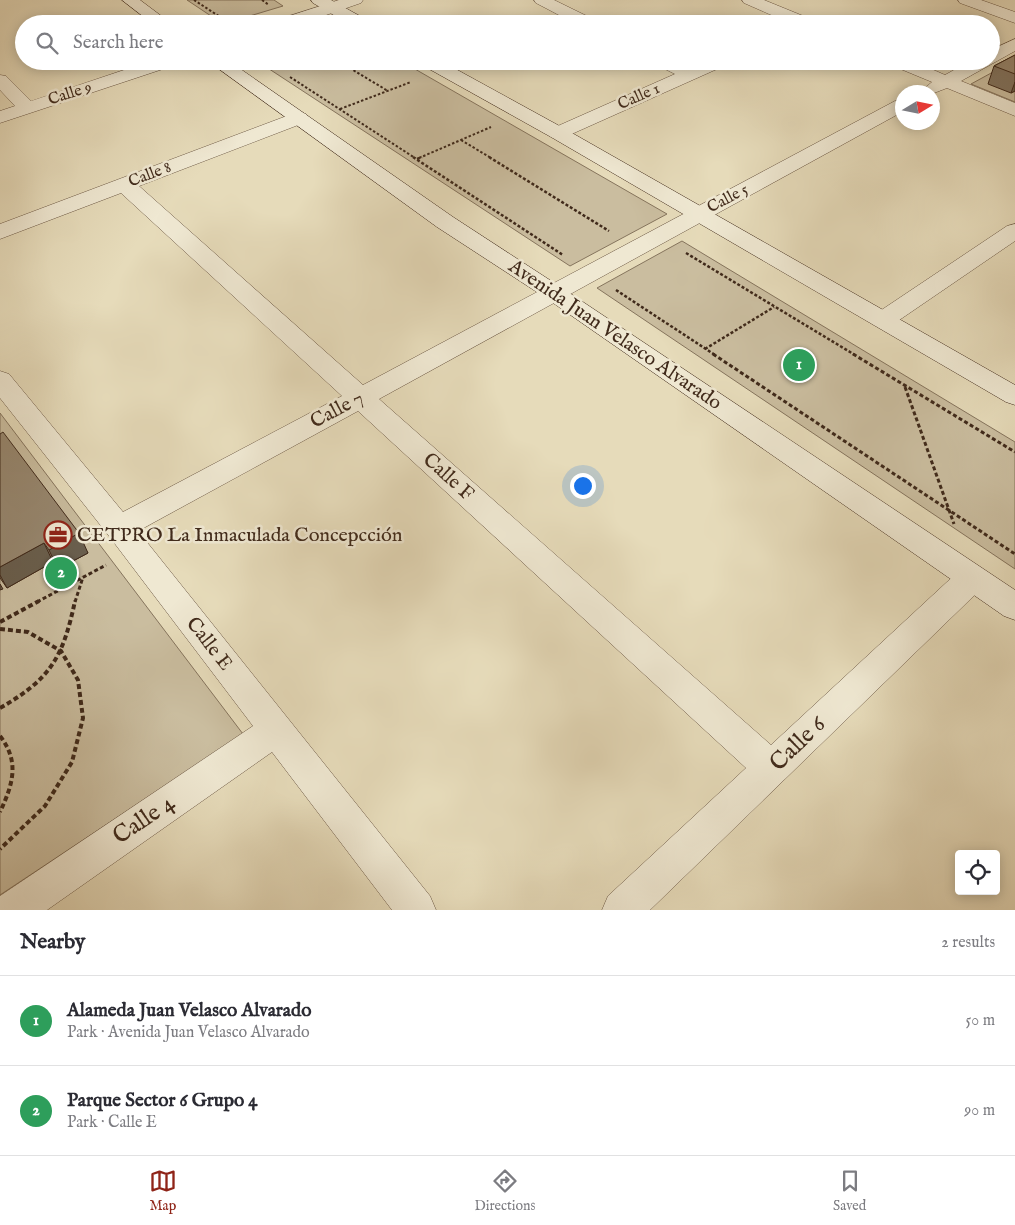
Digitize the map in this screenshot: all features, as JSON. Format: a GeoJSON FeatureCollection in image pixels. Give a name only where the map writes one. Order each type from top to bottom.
{"type":"FeatureCollection","features":[{"type":"Feature","properties":{"kind":"street"},"geometry":{"type":"LineString","coordinates":[[130,0],[151,15]]}},
{"type":"Feature","properties":{"kind":"street"},"geometry":{"type":"LineString","coordinates":[[302,15],[326,4],[355,0]]}},
{"type":"Feature","properties":{"kind":"street"},"geometry":{"type":"LineString","coordinates":[[542,0],[571,15]]}},
{"type":"Feature","properties":{"kind":"street"},"geometry":{"type":"LineString","coordinates":[[750,0],[785,15]]}},
{"type":"Feature","properties":{"kind":"street"},"geometry":{"type":"LineString","coordinates":[[966,0],[1015,18]]}},
{"type":"Feature","properties":{"kind":"street"},"geometry":{"type":"LineString","coordinates":[[326,4],[345,15]]}},
{"type":"Feature","properties":{"kind":"street"},"geometry":{"type":"LineString","coordinates":[[1000,52],[1015,44]]}},
{"type":"Feature","properties":{"kind":"street","name":"Calle 9"},"geometry":{"type":"LineString","coordinates":[[0,117],[142,70]]}},
{"type":"Feature","properties":{"kind":"street","name":"Avenida Juan Velasco Alvarado"},"geometry":{"type":"LineString","coordinates":[[230,70],[445,222],[554,293],[1015,607]]}},
{"type":"Feature","properties":{"kind":"street"},"geometry":{"type":"LineString","coordinates":[[424,70],[558,133],[1015,396]]}},
{"type":"Feature","properties":{"kind":"street"},"geometry":{"type":"LineString","coordinates":[[680,70],[690,75]]}},
{"type":"Feature","properties":{"kind":"street","name":"Calle 1"},"geometry":{"type":"LineString","coordinates":[[558,133],[701,70]]}},
{"type":"Feature","properties":{"kind":"street"},"geometry":{"type":"LineString","coordinates":[[918,70],[1015,110]]}},
{"type":"Feature","properties":{"kind":"street"},"geometry":{"type":"LineString","coordinates":[[940,85],[968,70]]}},
{"type":"Feature","properties":{"kind":"street"},"geometry":{"type":"LineString","coordinates":[[0,80],[28,108]]}},
{"type":"Feature","properties":{"kind":"street","name":"Calle 5"},"geometry":{"type":"LineString","coordinates":[[554,293],[895,109]]}},
{"type":"Feature","properties":{"kind":"street","name":"Calle 8"},"geometry":{"type":"LineString","coordinates":[[0,232],[299,118]]}},
{"type":"Feature","properties":{"kind":"street","name":"Calle F"},"geometry":{"type":"LineString","coordinates":[[125,185],[772,769]]}},
{"type":"Feature","properties":{"kind":"street"},"geometry":{"type":"LineString","coordinates":[[883,320],[1015,231]]}},
{"type":"Feature","properties":{"kind":"street","name":"Calle 7"},"geometry":{"type":"LineString","coordinates":[[119,528],[554,293]]}},
{"type":"Feature","properties":{"kind":"street","name":"Calle E"},"geometry":{"type":"LineString","coordinates":[[0,380],[119,528],[416,910]]}},
{"type":"Feature","properties":{"kind":"street","name":"Calle 6"},"geometry":{"type":"LineString","coordinates":[[622,910],[972,578]]}},
{"type":"Feature","properties":{"kind":"street","name":"Calle 4"},"geometry":{"type":"LineString","coordinates":[[13,910],[276,730]]}},
{"type":"Feature","properties":{"kind":"path"},"geometry":{"type":"LineString","coordinates":[[194,0],[217,15]]}},
{"type":"Feature","properties":{"kind":"path"},"geometry":{"type":"LineString","coordinates":[[353,70],[388,91]]}},
{"type":"Feature","properties":{"kind":"path"},"geometry":{"type":"LineString","coordinates":[[340,109],[388,91],[424,70]]}},
{"type":"Feature","properties":{"kind":"path"},"geometry":{"type":"LineString","coordinates":[[283,72],[1015,554]]}},
{"type":"Feature","properties":{"kind":"path"},"geometry":{"type":"LineString","coordinates":[[416,159],[497,125]]}},
{"type":"Feature","properties":{"kind":"path"},"geometry":{"type":"LineString","coordinates":[[461,140],[609,231]]}},
{"type":"Feature","properties":{"kind":"path"},"geometry":{"type":"LineString","coordinates":[[685,252],[1015,452]]}},
{"type":"Feature","properties":{"kind":"path"},"geometry":{"type":"LineString","coordinates":[[705,350],[774,307]]}},
{"type":"Feature","properties":{"kind":"path"},"geometry":{"type":"LineString","coordinates":[[905,386],[972,578]]}},
{"type":"Feature","properties":{"kind":"path"},"geometry":{"type":"LineString","coordinates":[[0,622],[106,564]]}},
{"type":"Feature","properties":{"kind":"path"},"geometry":{"type":"LineString","coordinates":[[0,708],[17,699],[35,685],[51,667],[61,651],[69,630],[75,594],[83,578]]}},
{"type":"Feature","properties":{"kind":"path"},"geometry":{"type":"LineString","coordinates":[[0,630],[28,632],[61,651],[78,680],[83,718],[72,762],[45,806],[0,849]]}},
{"type":"Feature","properties":{"kind":"path"},"geometry":{"type":"LineString","coordinates":[[0,736],[8,744],[14,767],[9,794],[0,812]]}},
{"type":"Feature","properties":{"kind":"shaded area"},"geometry":{"type":"Polygon","coordinates":[[[187,0],[274,0],[283,6],[253,15],[210,15],[187,0]]]}},
{"type":"Feature","properties":{"kind":"shaded area"},"geometry":{"type":"Polygon","coordinates":[[[1015,60],[1015,102],[971,84],[1000,70],[1000,68],[1015,60]]]}},
{"type":"Feature","properties":{"kind":"shaded area"},"geometry":{"type":"Polygon","coordinates":[[[271,70],[417,70],[667,214],[570,266],[271,70]]]}},
{"type":"Feature","properties":{"kind":"shaded area"},"geometry":{"type":"Polygon","coordinates":[[[682,241],[1015,442],[1015,569],[597,288],[682,241]]]}},
{"type":"Feature","properties":{"kind":"shaded area"},"geometry":{"type":"Polygon","coordinates":[[[0,413],[243,734],[0,895],[0,413]]]}},
{"type":"Feature","properties":{"kind":"building"},"geometry":{"type":"Polygon","coordinates":[[[1015,55],[1015,74],[1000,68],[1000,63],[1015,55]]]}},
{"type":"Feature","properties":{"kind":"building"},"geometry":{"type":"Polygon","coordinates":[[[3,432],[79,533],[49,550],[44,543],[0,567],[0,434],[3,432]]]}},
{"type":"Feature","properties":{"kind":"place","name":"Alameda Juan Velasco Alvarado"},"geometry":{"type":"Point","coordinates":[799,365]}},
{"type":"Feature","properties":{"kind":"place","name":"CETPRO La Inmaculada Concepcción"},"geometry":{"type":"Point","coordinates":[58,535]}},
{"type":"Feature","properties":{"kind":"place","name":"Parque Sector 6 Grupo 4"},"geometry":{"type":"Point","coordinates":[61,573]}}]}
